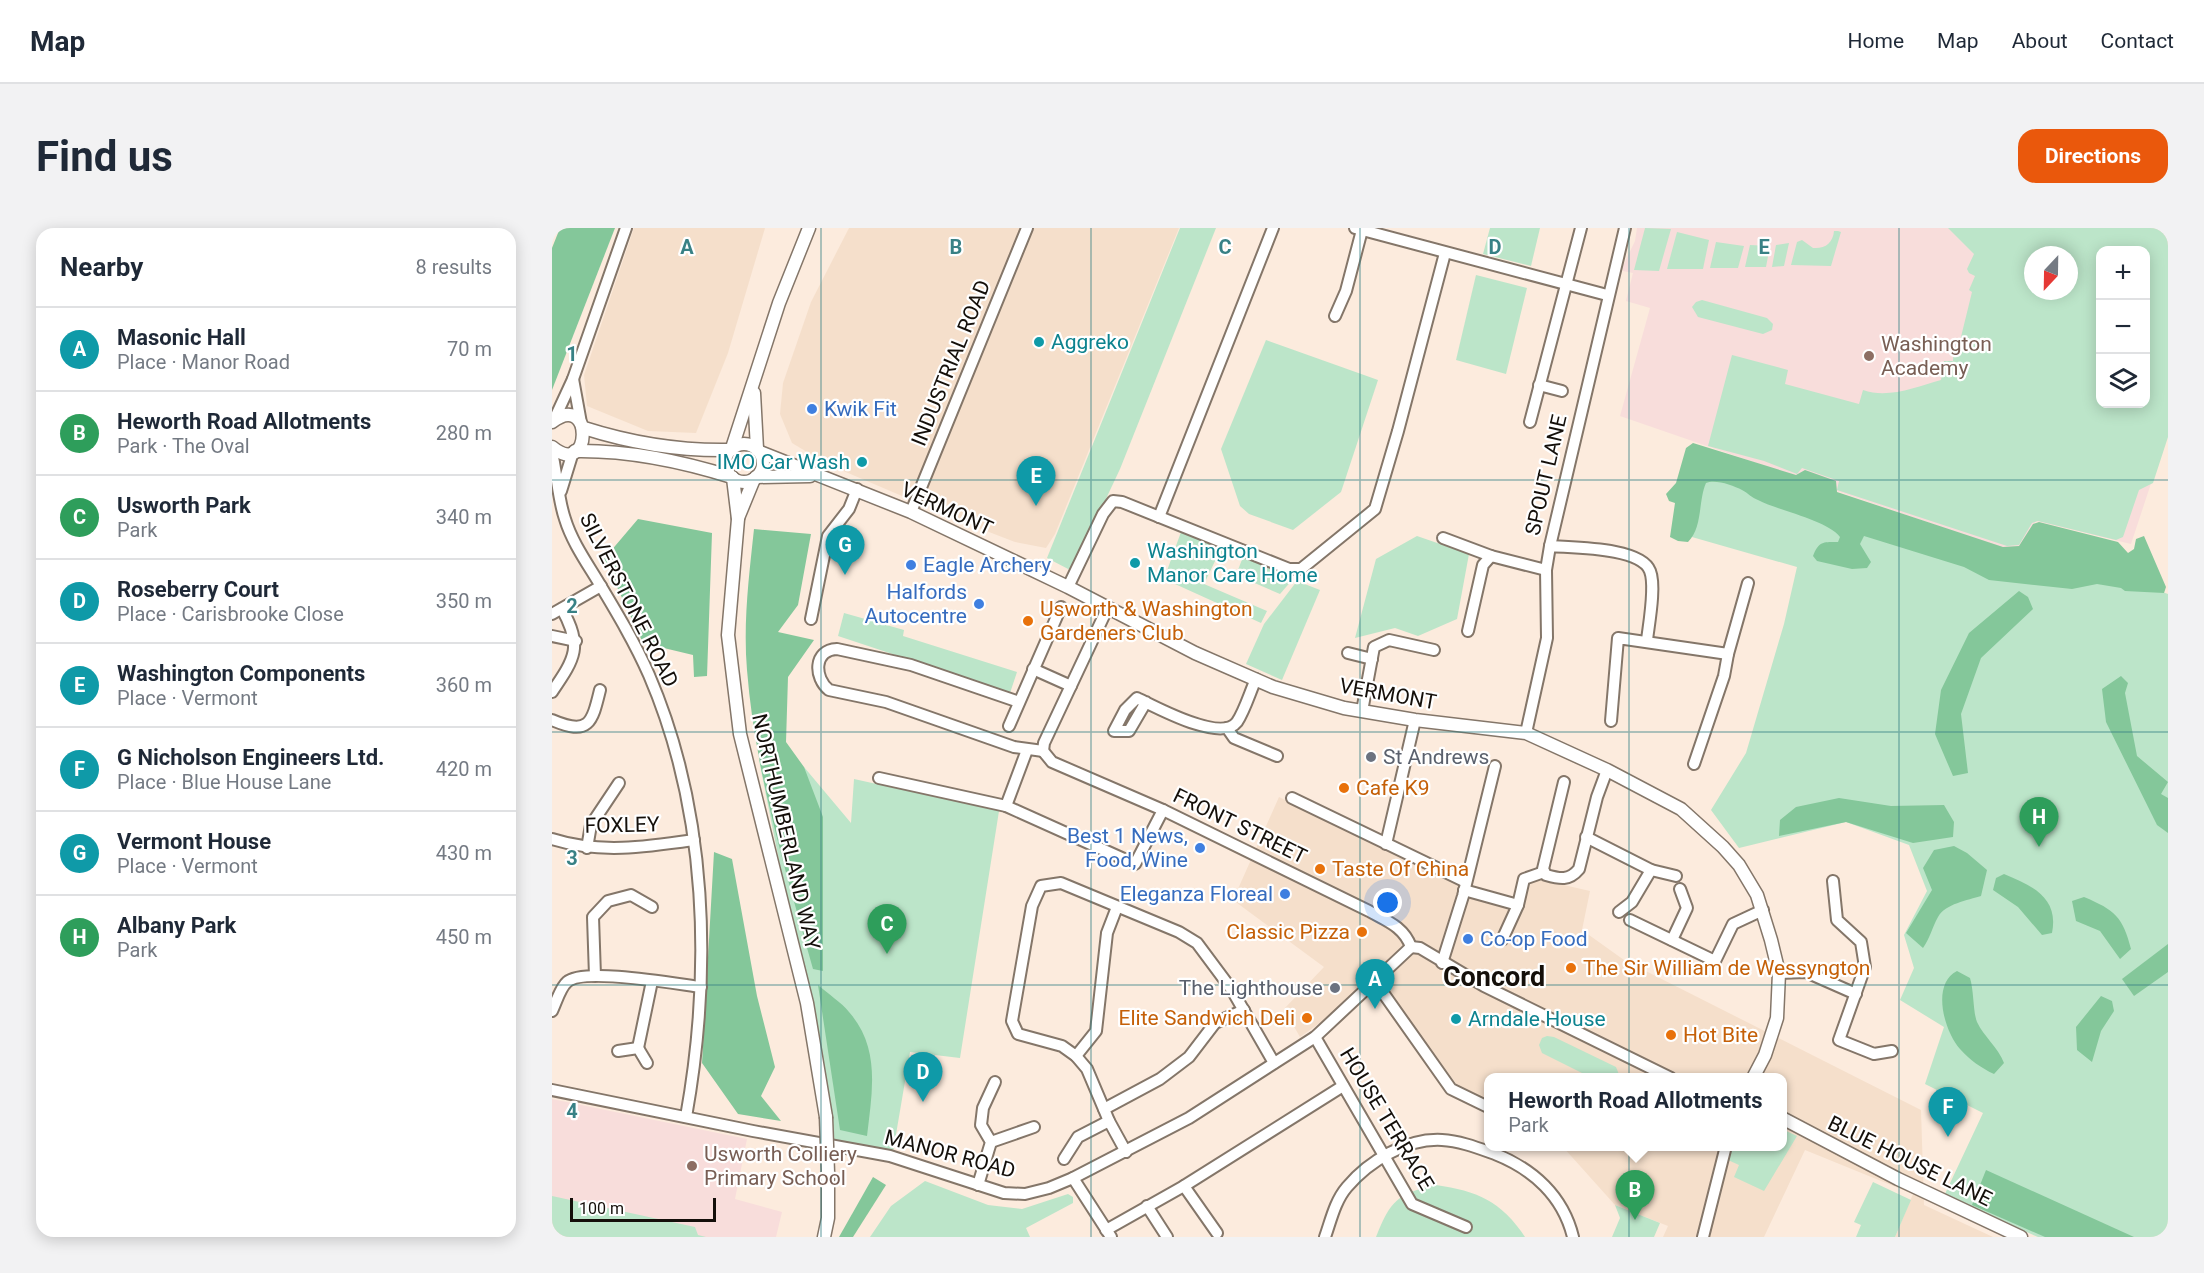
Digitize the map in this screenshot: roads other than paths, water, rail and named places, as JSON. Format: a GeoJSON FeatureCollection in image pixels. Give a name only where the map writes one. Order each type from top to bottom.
{"type":"FeatureCollection","features":[{"type":"Feature","properties":{"kind":"main road"},"geometry":{"type":"LineString","coordinates":[[733,477],[726,467],[731,449],[754,386],[779,303],[809,228]]}},
{"type":"Feature","properties":{"kind":"main road"},"geometry":{"type":"LineString","coordinates":[[552,447],[562,453],[627,453],[691,464],[743,482],[755,478],[763,463],[759,451],[754,386]]}},
{"type":"Feature","properties":{"kind":"main road"},"geometry":{"type":"LineString","coordinates":[[553,421],[571,417],[582,425],[616,437],[676,448],[731,449],[748,444],[759,451]]}},
{"type":"Feature","properties":{"kind":"main road"},"geometry":{"type":"LineString","coordinates":[[574,452],[584,439],[582,425]]}},
{"type":"Feature","properties":{"kind":"main road","name":"VERMONT"},"geometry":{"type":"LineString","coordinates":[[759,451],[814,476],[857,489],[911,512],[1068,587],[1195,653],[1273,687],[1362,711],[1414,720],[1526,733],[1607,770],[1681,809],[1723,847],[1739,865],[1763,910],[1779,973],[1780,993],[1772,1037],[1755,1073]]}},
{"type":"Feature","properties":{"kind":"main road","name":"VERMONT"},"geometry":{"type":"LineString","coordinates":[[755,478],[814,476]]}},
{"type":"Feature","properties":{"kind":"main road","name":"NORTHUMBERLAND WAY"},"geometry":{"type":"LineString","coordinates":[[733,477],[738,519],[729,635],[740,734],[807,1003],[826,1117],[828,1218],[824,1237]]}},
{"type":"Feature","properties":{"kind":"main road","name":"NORTHUMBERLAND WAY"},"geometry":{"type":"LineString","coordinates":[[738,519],[755,478]]}},
{"type":"Feature","properties":{"kind":"main road","name":"BLUE HOUSE LANE"},"geometry":{"type":"LineString","coordinates":[[1787,1121],[1898,1179],[2021,1237]]}},
{"type":"Feature","properties":{"kind":"street"},"geometry":{"type":"LineString","coordinates":[[553,421],[573,379],[626,228]]}},
{"type":"Feature","properties":{"kind":"street","name":"INDUSTRIAL ROAD"},"geometry":{"type":"LineString","coordinates":[[911,512],[1027,228]]}},
{"type":"Feature","properties":{"kind":"street"},"geometry":{"type":"LineString","coordinates":[[1159,517],[1274,228]]}},
{"type":"Feature","properties":{"kind":"street"},"geometry":{"type":"LineString","coordinates":[[1530,422],[1581,228]]}},
{"type":"Feature","properties":{"kind":"street","name":"SPOUT LANE"},"geometry":{"type":"LineString","coordinates":[[1526,733],[1547,638],[1546,570],[1550,546],[1607,295],[1625,228]]}},
{"type":"Feature","properties":{"kind":"street"},"geometry":{"type":"LineString","coordinates":[[1335,316],[1346,291],[1358,229],[1607,295]]}},
{"type":"Feature","properties":{"kind":"street"},"geometry":{"type":"LineString","coordinates":[[1068,587],[1108,504],[1113,501],[1122,502],[1289,569],[1301,569],[1375,509],[1445,253]]}},
{"type":"Feature","properties":{"kind":"street"},"geometry":{"type":"LineString","coordinates":[[573,379],[582,425]]}},
{"type":"Feature","properties":{"kind":"street"},"geometry":{"type":"LineString","coordinates":[[1539,385],[1562,392]]}},
{"type":"Feature","properties":{"kind":"street","name":"SILVERSTONE ROAD"},"geometry":{"type":"LineString","coordinates":[[552,452],[564,518],[574,541],[644,665],[666,718],[692,822],[700,912],[701,987],[686,1117]]}},
{"type":"Feature","properties":{"kind":"street","name":"SILVERSTONE ROAD"},"geometry":{"type":"LineString","coordinates":[[560,491],[574,452]]}},
{"type":"Feature","properties":{"kind":"street"},"geometry":{"type":"LineString","coordinates":[[810,619],[828,536],[849,509],[857,489]]}},
{"type":"Feature","properties":{"kind":"street"},"geometry":{"type":"LineString","coordinates":[[1443,538],[1491,555],[1546,570]]}},
{"type":"Feature","properties":{"kind":"street"},"geometry":{"type":"LineString","coordinates":[[1550,546],[1629,554],[1644,562],[1650,570],[1651,581],[1647,640]]}},
{"type":"Feature","properties":{"kind":"street"},"geometry":{"type":"LineString","coordinates":[[1468,631],[1483,565],[1491,555]]}},
{"type":"Feature","properties":{"kind":"street"},"geometry":{"type":"LineString","coordinates":[[1694,764],[1724,676],[1748,583]]}},
{"type":"Feature","properties":{"kind":"street"},"geometry":{"type":"LineString","coordinates":[[552,692],[561,678],[576,641],[573,628],[557,611],[601,586]]}},
{"type":"Feature","properties":{"kind":"street"},"geometry":{"type":"LineString","coordinates":[[1009,726],[1061,607]]}},
{"type":"Feature","properties":{"kind":"street"},"geometry":{"type":"LineString","coordinates":[[1019,702],[911,665],[837,650],[829,650],[819,661],[817,669],[823,685],[829,690],[908,708],[1027,750],[1043,751],[1044,743],[1108,608]]}},
{"type":"Feature","properties":{"kind":"street"},"geometry":{"type":"LineString","coordinates":[[552,636],[576,641]]}},
{"type":"Feature","properties":{"kind":"street"},"geometry":{"type":"LineString","coordinates":[[1611,721],[1618,638],[1647,640],[1728,654]]}},
{"type":"Feature","properties":{"kind":"street"},"geometry":{"type":"LineString","coordinates":[[1362,711],[1374,647],[1389,640],[1434,650]]}},
{"type":"Feature","properties":{"kind":"street"},"geometry":{"type":"LineString","coordinates":[[1348,653],[1372,659]]}},
{"type":"Feature","properties":{"kind":"street"},"geometry":{"type":"LineString","coordinates":[[1032,669],[1071,686]]}},
{"type":"Feature","properties":{"kind":"street"},"geometry":{"type":"LineString","coordinates":[[1146,702],[1201,726],[1227,728],[1236,723],[1256,679]]}},
{"type":"Feature","properties":{"kind":"street"},"geometry":{"type":"LineString","coordinates":[[552,720],[567,727],[586,725],[593,719],[600,690]]}},
{"type":"Feature","properties":{"kind":"street"},"geometry":{"type":"LineString","coordinates":[[1386,844],[1414,720]]}},
{"type":"Feature","properties":{"kind":"street"},"geometry":{"type":"LineString","coordinates":[[1227,728],[1234,738],[1277,756]]}},
{"type":"Feature","properties":{"kind":"street"},"geometry":{"type":"LineString","coordinates":[[1006,806],[1027,750]]}},
{"type":"Feature","properties":{"kind":"street","name":"FRONT STREET"},"geometry":{"type":"LineString","coordinates":[[1043,751],[1052,762],[1163,810],[1369,910],[1398,927],[1406,935],[1411,947]]}},
{"type":"Feature","properties":{"kind":"street"},"geometry":{"type":"LineString","coordinates":[[1442,963],[1464,889],[1495,766]]}},
{"type":"Feature","properties":{"kind":"street"},"geometry":{"type":"LineString","coordinates":[[1544,872],[1546,875],[1561,880],[1574,875],[1579,869],[1586,837],[1607,770]]}},
{"type":"Feature","properties":{"kind":"street"},"geometry":{"type":"LineString","coordinates":[[879,777],[1006,806],[1135,864],[1163,810]]}},
{"type":"Feature","properties":{"kind":"street"},"geometry":{"type":"LineString","coordinates":[[1544,872],[1564,782]]}},
{"type":"Feature","properties":{"kind":"street"},"geometry":{"type":"LineString","coordinates":[[587,848],[591,825],[619,783]]}},
{"type":"Feature","properties":{"kind":"street"},"geometry":{"type":"LineString","coordinates":[[1292,798],[1386,844],[1464,889],[1518,905]]}},
{"type":"Feature","properties":{"kind":"street"},"geometry":{"type":"LineString","coordinates":[[1586,837],[1651,870],[1676,876]]}},
{"type":"Feature","properties":{"kind":"street","name":"FOXLEY"},"geometry":{"type":"LineString","coordinates":[[552,839],[587,848],[630,848],[694,840]]}},
{"type":"Feature","properties":{"kind":"street"},"geometry":{"type":"LineString","coordinates":[[1619,912],[1632,902],[1651,870]]}},
{"type":"Feature","properties":{"kind":"street"},"geometry":{"type":"LineString","coordinates":[[1502,940],[1518,905],[1524,879],[1544,872]]}},
{"type":"Feature","properties":{"kind":"street"},"geometry":{"type":"LineString","coordinates":[[1833,881],[1837,920],[1861,942],[1865,967],[1843,1023],[1839,1040],[1874,1054],[1892,1051]]}},
{"type":"Feature","properties":{"kind":"street"},"geometry":{"type":"LineString","coordinates":[[1126,1152],[1109,1121],[1088,1069],[1062,1046],[1018,1034],[1012,1021],[1032,906],[1041,886],[1061,883],[1179,932],[1197,944],[1244,1010],[1274,1063]]}},
{"type":"Feature","properties":{"kind":"street"},"geometry":{"type":"LineString","coordinates":[[1672,940],[1687,908],[1680,889]]}},
{"type":"Feature","properties":{"kind":"street"},"geometry":{"type":"LineString","coordinates":[[595,976],[593,917],[608,902],[631,895],[652,907]]}},
{"type":"Feature","properties":{"kind":"street"},"geometry":{"type":"LineString","coordinates":[[1076,1056],[1096,1031],[1107,933],[1118,907]]}},
{"type":"Feature","properties":{"kind":"street"},"geometry":{"type":"LineString","coordinates":[[1630,920],[1715,961],[1733,924],[1763,910]]}},
{"type":"Feature","properties":{"kind":"street"},"geometry":{"type":"LineString","coordinates":[[1411,947],[1420,948],[1442,963],[1542,1016],[1663,1073]]}},
{"type":"Feature","properties":{"kind":"street","name":"MANOR ROAD"},"geometry":{"type":"LineString","coordinates":[[552,1090],[890,1156],[1004,1193],[1025,1194],[1049,1188],[1072,1178],[1189,1118],[1315,1037],[1411,947]]}},
{"type":"Feature","properties":{"kind":"street"},"geometry":{"type":"LineString","coordinates":[[1779,973],[1806,972],[1856,994]]}},
{"type":"Feature","properties":{"kind":"street"},"geometry":{"type":"LineString","coordinates":[[552,1011],[567,981],[595,976],[701,987]]}},
{"type":"Feature","properties":{"kind":"street"},"geometry":{"type":"LineString","coordinates":[[1374,980],[1451,1089],[1484,1105]]}},
{"type":"Feature","properties":{"kind":"street"},"geometry":{"type":"LineString","coordinates":[[647,1063],[638,1048],[652,981]]}},
{"type":"Feature","properties":{"kind":"street"},"geometry":{"type":"LineString","coordinates":[[1104,1109],[1160,1079],[1189,1057],[1215,1023],[1244,1010]]}},
{"type":"Feature","properties":{"kind":"street","name":"HOUSE TERRACE"},"geometry":{"type":"LineString","coordinates":[[1315,1037],[1412,1204],[1466,1227]]}},
{"type":"Feature","properties":{"kind":"street"},"geometry":{"type":"LineString","coordinates":[[618,1051],[638,1048]]}},
{"type":"Feature","properties":{"kind":"street"},"geometry":{"type":"LineString","coordinates":[[978,1185],[991,1142],[981,1125],[983,1108],[995,1082]]}},
{"type":"Feature","properties":{"kind":"street"},"geometry":{"type":"LineString","coordinates":[[1072,1178],[1109,1233],[1147,1206],[1184,1186],[1343,1086]]}},
{"type":"Feature","properties":{"kind":"street"},"geometry":{"type":"LineString","coordinates":[[1064,1159],[1078,1137],[1109,1121]]}},
{"type":"Feature","properties":{"kind":"street"},"geometry":{"type":"LineString","coordinates":[[991,1142],[1034,1127]]}},
{"type":"Feature","properties":{"kind":"street"},"geometry":{"type":"LineString","coordinates":[[1325,1237],[1335,1208],[1346,1188],[1386,1156],[1412,1143],[1442,1140],[1484,1150]]}},
{"type":"Feature","properties":{"kind":"street"},"geometry":{"type":"LineString","coordinates":[[1486,1151],[1509,1160],[1539,1179],[1565,1213],[1573,1237]]}},
{"type":"Feature","properties":{"kind":"street"},"geometry":{"type":"LineString","coordinates":[[1703,1237],[1725,1151]]}},
{"type":"Feature","properties":{"kind":"street"},"geometry":{"type":"LineString","coordinates":[[1184,1186],[1217,1233]]}},
{"type":"Feature","properties":{"kind":"street"},"geometry":{"type":"LineString","coordinates":[[1147,1206],[1167,1237]]}},
{"type":"Feature","properties":{"kind":"place","name":"Aggreko"},"geometry":{"type":"Point","coordinates":[1039,342]}},
{"type":"Feature","properties":{"kind":"place","name":"Washington Academy"},"geometry":{"type":"Point","coordinates":[1869,356]}},
{"type":"Feature","properties":{"kind":"place","name":"Kwik Fit"},"geometry":{"type":"Point","coordinates":[812,409]}},
{"type":"Feature","properties":{"kind":"place","name":"IMO Car Wash"},"geometry":{"type":"Point","coordinates":[862,462]}},
{"type":"Feature","properties":{"kind":"place","name":"Washington Components"},"geometry":{"type":"Point","coordinates":[1036,506]}},
{"type":"Feature","properties":{"kind":"place","name":"Washington Manor Care Home"},"geometry":{"type":"Point","coordinates":[1135,563]}},
{"type":"Feature","properties":{"kind":"place","name":"Eagle Archery"},"geometry":{"type":"Point","coordinates":[911,565]}},
{"type":"Feature","properties":{"kind":"place","name":"Vermont House"},"geometry":{"type":"Point","coordinates":[845,575]}},
{"type":"Feature","properties":{"kind":"place","name":"Halfords Autocentre"},"geometry":{"type":"Point","coordinates":[979,604]}},
{"type":"Feature","properties":{"kind":"place","name":"Usworth & Washington Gardeners Club"},"geometry":{"type":"Point","coordinates":[1028,621]}},
{"type":"Feature","properties":{"kind":"place","name":"St Andrews"},"geometry":{"type":"Point","coordinates":[1371,757]}},
{"type":"Feature","properties":{"kind":"place","name":"Cafe K9"},"geometry":{"type":"Point","coordinates":[1344,788]}},
{"type":"Feature","properties":{"kind":"place","name":"Albany Park"},"geometry":{"type":"Point","coordinates":[2039,847]}},
{"type":"Feature","properties":{"kind":"place","name":"Best 1 News, Food, Wine"},"geometry":{"type":"Point","coordinates":[1200,848]}},
{"type":"Feature","properties":{"kind":"place","name":"Taste Of China"},"geometry":{"type":"Point","coordinates":[1320,869]}},
{"type":"Feature","properties":{"kind":"place","name":"Eleganza Floreal"},"geometry":{"type":"Point","coordinates":[1285,894]}},
{"type":"Feature","properties":{"kind":"place","name":"Classic Pizza"},"geometry":{"type":"Point","coordinates":[1362,932]}},
{"type":"Feature","properties":{"kind":"place","name":"Co-op Food"},"geometry":{"type":"Point","coordinates":[1468,939]}},
{"type":"Feature","properties":{"kind":"place","name":"Usworth Park"},"geometry":{"type":"Point","coordinates":[887,954]}},
{"type":"Feature","properties":{"kind":"place","name":"The Sir William de Wessyngton"},"geometry":{"type":"Point","coordinates":[1571,968]}},
{"type":"Feature","properties":{"kind":"place","name":"The Lighthouse"},"geometry":{"type":"Point","coordinates":[1335,988]}},
{"type":"Feature","properties":{"kind":"place","name":"Masonic Hall"},"geometry":{"type":"Point","coordinates":[1375,1009]}},
{"type":"Feature","properties":{"kind":"place","name":"Elite Sandwich Deli"},"geometry":{"type":"Point","coordinates":[1307,1018]}},
{"type":"Feature","properties":{"kind":"place","name":"Arndale House"},"geometry":{"type":"Point","coordinates":[1456,1019]}},
{"type":"Feature","properties":{"kind":"place","name":"Hot Bite"},"geometry":{"type":"Point","coordinates":[1671,1035]}},
{"type":"Feature","properties":{"kind":"place","name":"Roseberry Court"},"geometry":{"type":"Point","coordinates":[923,1102]}},
{"type":"Feature","properties":{"kind":"place","name":"G Nicholson Engineers Ltd."},"geometry":{"type":"Point","coordinates":[1948,1137]}},
{"type":"Feature","properties":{"kind":"place","name":"Usworth Colliery Primary School"},"geometry":{"type":"Point","coordinates":[692,1166]}},
{"type":"Feature","properties":{"kind":"place","name":"Heworth Road Allotments"},"geometry":{"type":"Point","coordinates":[1635,1220]}},
{"type":"Feature","properties":{"kind":"district","name":"Concord"},"geometry":{"type":"Point","coordinates":[1494,977]}}]}
